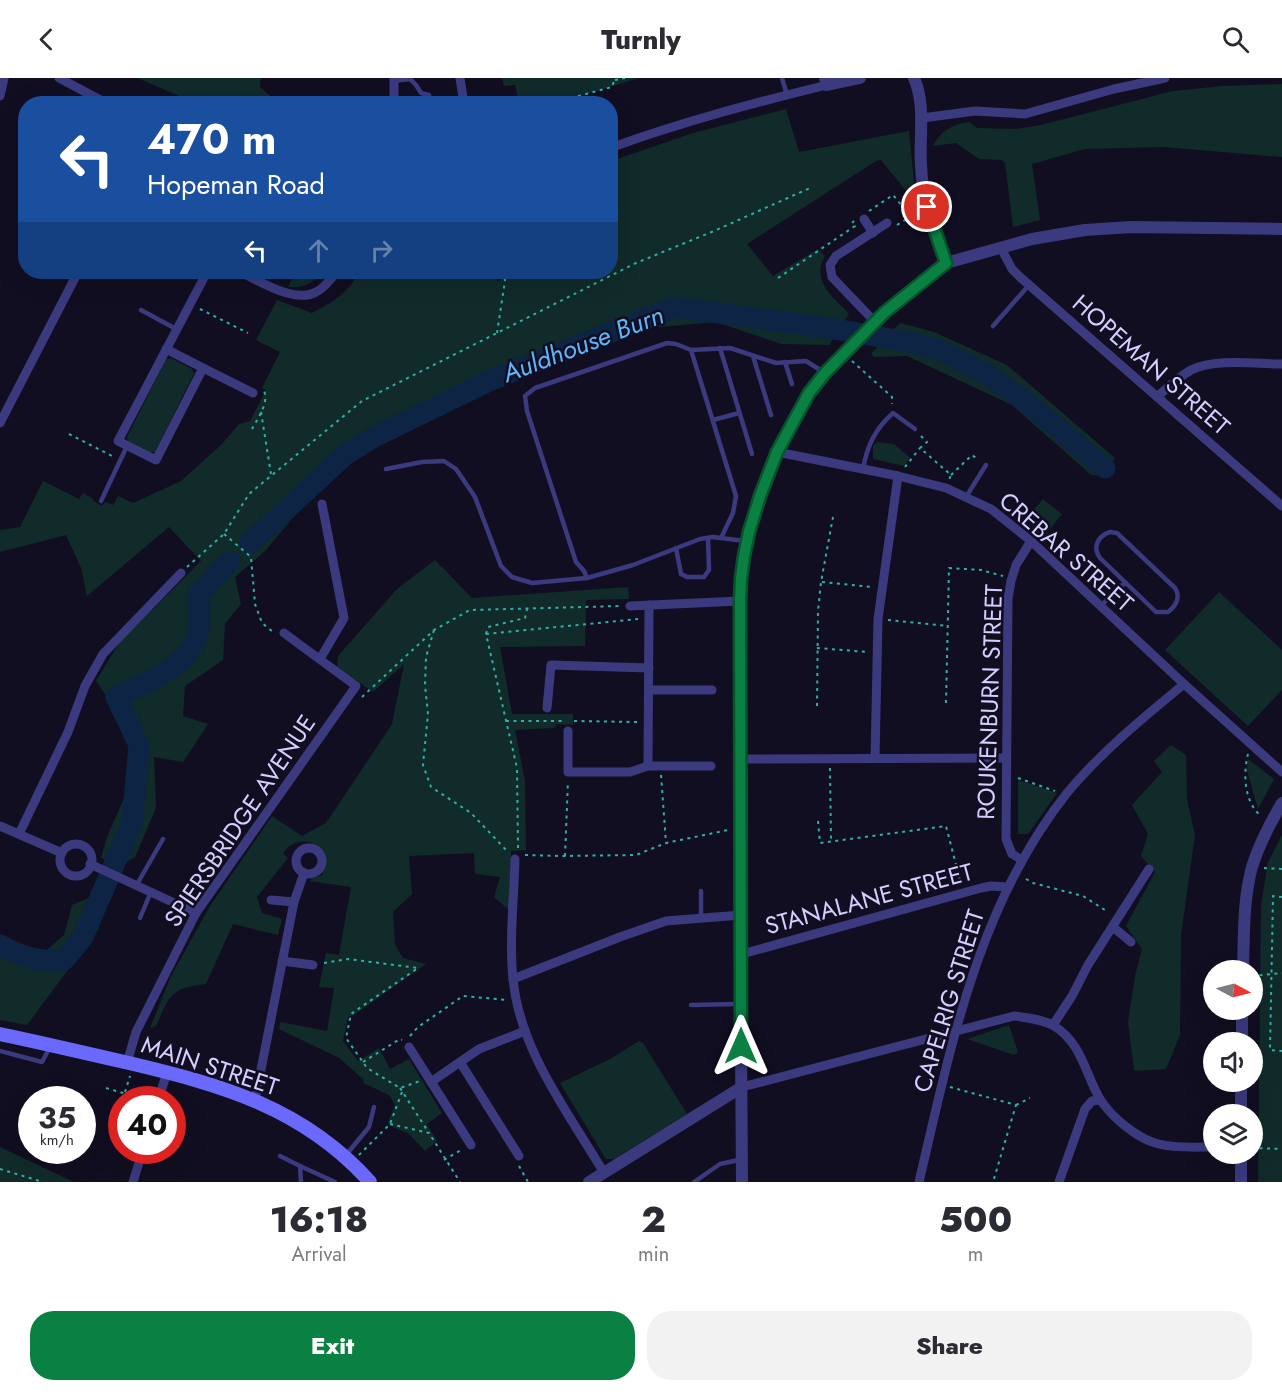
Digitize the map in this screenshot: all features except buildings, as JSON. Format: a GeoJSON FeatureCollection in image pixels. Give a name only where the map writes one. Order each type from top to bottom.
{"type":"FeatureCollection","features":[{"type":"Feature","properties":{"kind":"main road","name":"MAIN STREET"},"geometry":{"type":"LineString","coordinates":[[0,1034],[167,1073],[255,1100],[303,1125],[348,1160],[364,1180]]}},
{"type":"Feature","properties":{"kind":"street"},"geometry":{"type":"LineString","coordinates":[[0,96],[4,78]]}},
{"type":"Feature","properties":{"kind":"street"},"geometry":{"type":"LineString","coordinates":[[60,78],[93,96]]}},
{"type":"Feature","properties":{"kind":"street"},"geometry":{"type":"LineString","coordinates":[[460,78],[463,96]]}},
{"type":"Feature","properties":{"kind":"street"},"geometry":{"type":"LineString","coordinates":[[618,145],[747,104],[787,95],[826,82],[860,78]]}},
{"type":"Feature","properties":{"kind":"street"},"geometry":{"type":"LineString","coordinates":[[915,78],[919,89],[922,118],[921,165],[927,207],[946,263]]}},
{"type":"Feature","properties":{"kind":"street"},"geometry":{"type":"LineString","coordinates":[[922,118],[975,111],[1025,114],[1114,89],[1165,78]]}},
{"type":"Feature","properties":{"kind":"street"},"geometry":{"type":"LineString","coordinates":[[394,79],[394,96]]}},
{"type":"Feature","properties":{"kind":"street"},"geometry":{"type":"LineString","coordinates":[[864,219],[873,232]]}},
{"type":"Feature","properties":{"kind":"street"},"geometry":{"type":"LineString","coordinates":[[875,322],[832,277],[830,265],[836,256],[887,224]]}},
{"type":"Feature","properties":{"kind":"street"},"geometry":{"type":"LineString","coordinates":[[742,1182],[739,759],[741,579],[747,541],[760,496],[777,452],[809,393],[825,373],[885,312],[946,263],[1032,239],[1085,230],[1131,226],[1282,229]]}},
{"type":"Feature","properties":{"kind":"street","name":"HOPEMAN STREET"},"geometry":{"type":"LineString","coordinates":[[1000,248],[1012,269],[1029,285],[1282,506]]}},
{"type":"Feature","properties":{"kind":"street"},"geometry":{"type":"LineString","coordinates":[[0,423],[74,279]]}},
{"type":"Feature","properties":{"kind":"street"},"geometry":{"type":"LineString","coordinates":[[203,279],[118,441],[156,460],[203,368]]}},
{"type":"Feature","properties":{"kind":"street"},"geometry":{"type":"LineString","coordinates":[[256,279],[292,295],[302,296],[315,293],[330,279]]}},
{"type":"Feature","properties":{"kind":"street"},"geometry":{"type":"LineString","coordinates":[[166,349],[253,393]]}},
{"type":"Feature","properties":{"kind":"street"},"geometry":{"type":"LineString","coordinates":[[1157,397],[1193,369],[1207,365],[1282,364]]}},
{"type":"Feature","properties":{"kind":"street","name":"CREBAR STREET"},"geometry":{"type":"LineString","coordinates":[[777,452],[946,488],[991,509],[1031,541],[1100,607],[1282,772]]}},
{"type":"Feature","properties":{"kind":"street"},"geometry":{"type":"LineString","coordinates":[[875,758],[878,620],[898,476]]}},
{"type":"Feature","properties":{"kind":"street"},"geometry":{"type":"LineString","coordinates":[[320,659],[344,618],[322,504]]}},
{"type":"Feature","properties":{"kind":"street","name":"ROUKENBURN STREET"},"geometry":{"type":"LineString","coordinates":[[1022,860],[1012,854],[1006,839],[1007,628],[1008,599],[1012,579],[1031,541]]}},
{"type":"Feature","properties":{"kind":"street"},"geometry":{"type":"LineString","coordinates":[[20,834],[68,732],[85,686],[103,654],[181,573]]}},
{"type":"Feature","properties":{"kind":"street"},"geometry":{"type":"LineString","coordinates":[[630,606],[740,601]]}},
{"type":"Feature","properties":{"kind":"street"},"geometry":{"type":"LineString","coordinates":[[648,766],[649,605]]}},
{"type":"Feature","properties":{"kind":"street","name":"SPIERSBRIDGE AVENUE"},"geometry":{"type":"LineString","coordinates":[[130,1064],[136,1032],[196,913],[356,686],[284,633]]}},
{"type":"Feature","properties":{"kind":"street"},"geometry":{"type":"LineString","coordinates":[[547,708],[551,665],[649,668]]}},
{"type":"Feature","properties":{"kind":"street","name":"CAPELRIG STREET"},"geometry":{"type":"LineString","coordinates":[[919,1182],[955,1031],[983,943],[1007,887],[1022,860],[1066,795],[1098,759],[1184,684]]}},
{"type":"Feature","properties":{"kind":"street"},"geometry":{"type":"LineString","coordinates":[[649,690],[712,690]]}},
{"type":"Feature","properties":{"kind":"street"},"geometry":{"type":"LineString","coordinates":[[568,731],[568,772],[630,772],[648,766],[711,766]]}},
{"type":"Feature","properties":{"kind":"street"},"geometry":{"type":"LineString","coordinates":[[739,759],[1006,758]]}},
{"type":"Feature","properties":{"kind":"street"},"geometry":{"type":"LineString","coordinates":[[1243,960],[1246,905],[1252,868],[1270,823],[1282,803]]}},
{"type":"Feature","properties":{"kind":"street"},"geometry":{"type":"LineString","coordinates":[[0,826],[62,853]]}},
{"type":"Feature","properties":{"kind":"street"},"geometry":{"type":"LineString","coordinates":[[79,844],[88,850],[90,864],[84,873],[70,874],[62,868],[60,858],[69,846],[79,844]]}},
{"type":"Feature","properties":{"kind":"street"},"geometry":{"type":"LineString","coordinates":[[515,859],[513,979],[525,1031],[537,1061],[607,1177]]}},
{"type":"Feature","properties":{"kind":"street"},"geometry":{"type":"LineString","coordinates":[[90,864],[150,894],[196,913]]}},
{"type":"Feature","properties":{"kind":"street"},"geometry":{"type":"LineString","coordinates":[[1053,1025],[1149,869]]}},
{"type":"Feature","properties":{"kind":"street"},"geometry":{"type":"LineString","coordinates":[[255,1100],[294,902],[304,873]]}},
{"type":"Feature","properties":{"kind":"street","name":"STANALANE STREET"},"geometry":{"type":"LineString","coordinates":[[742,954],[963,893],[991,886],[1007,887]]}},
{"type":"Feature","properties":{"kind":"street"},"geometry":{"type":"LineString","coordinates":[[271,900],[294,902]]}},
{"type":"Feature","properties":{"kind":"street"},"geometry":{"type":"LineString","coordinates":[[513,979],[666,921],[741,915]]}},
{"type":"Feature","properties":{"kind":"street"},"geometry":{"type":"LineString","coordinates":[[1116,922],[1131,942]]}},
{"type":"Feature","properties":{"kind":"street"},"geometry":{"type":"LineString","coordinates":[[282,961],[314,965]]}},
{"type":"Feature","properties":{"kind":"street"},"geometry":{"type":"LineString","coordinates":[[589,1182],[607,1177],[742,1087],[1014,1016],[1033,1018],[1053,1025],[1074,1044],[1100,1100],[1115,1117],[1146,1140],[1167,1145],[1203,1147]]}},
{"type":"Feature","properties":{"kind":"street"},"geometry":{"type":"LineString","coordinates":[[429,1080],[479,1049],[525,1031]]}},
{"type":"Feature","properties":{"kind":"street"},"geometry":{"type":"LineString","coordinates":[[409,1047],[471,1145]]}},
{"type":"Feature","properties":{"kind":"street"},"geometry":{"type":"LineString","coordinates":[[460,1062],[519,1156]]}},
{"type":"Feature","properties":{"kind":"street"},"geometry":{"type":"LineString","coordinates":[[163,1086],[167,1073]]}},
{"type":"Feature","properties":{"kind":"street"},"geometry":{"type":"LineString","coordinates":[[1059,1182],[1085,1109],[1092,1101],[1100,1100]]}},
{"type":"Feature","properties":{"kind":"street"},"geometry":{"type":"LineString","coordinates":[[133,1182],[139,1164]]}},
{"type":"Feature","properties":{"kind":"street"},"geometry":{"type":"LineString","coordinates":[[1241,1164],[1241,1182]]}},
{"type":"Feature","properties":{"kind":"lane"},"geometry":{"type":"LineString","coordinates":[[782,78],[787,95]]}},
{"type":"Feature","properties":{"kind":"lane"},"geometry":{"type":"LineString","coordinates":[[394,79],[410,79],[421,93],[429,96]]}},
{"type":"Feature","properties":{"kind":"lane"},"geometry":{"type":"LineString","coordinates":[[993,326],[1029,285]]}},
{"type":"Feature","properties":{"kind":"lane"},"geometry":{"type":"LineString","coordinates":[[141,310],[176,329]]}},
{"type":"Feature","properties":{"kind":"lane"},"geometry":{"type":"LineString","coordinates":[[587,578],[576,562],[527,411],[525,396],[535,388],[667,343],[691,350],[730,348],[776,363],[806,361],[825,373]]}},
{"type":"Feature","properties":{"kind":"lane"},"geometry":{"type":"LineString","coordinates":[[720,348],[752,454]]}},
{"type":"Feature","properties":{"kind":"lane"},"geometry":{"type":"LineString","coordinates":[[691,350],[736,496],[732,513],[721,538]]}},
{"type":"Feature","properties":{"kind":"lane"},"geometry":{"type":"LineString","coordinates":[[753,356],[771,415]]}},
{"type":"Feature","properties":{"kind":"lane"},"geometry":{"type":"LineString","coordinates":[[785,362],[792,384]]}},
{"type":"Feature","properties":{"kind":"lane"},"geometry":{"type":"LineString","coordinates":[[713,420],[739,413]]}},
{"type":"Feature","properties":{"kind":"lane"},"geometry":{"type":"LineString","coordinates":[[863,469],[867,446],[884,421],[893,414],[915,429]]}},
{"type":"Feature","properties":{"kind":"lane"},"geometry":{"type":"LineString","coordinates":[[101,501],[126,446]]}},
{"type":"Feature","properties":{"kind":"lane"},"geometry":{"type":"LineString","coordinates":[[386,469],[444,460],[456,469],[475,497],[501,566],[512,577],[531,583],[587,578],[633,565],[708,538],[747,541]]}},
{"type":"Feature","properties":{"kind":"lane"},"geometry":{"type":"LineString","coordinates":[[966,497],[986,465]]}},
{"type":"Feature","properties":{"kind":"lane"},"geometry":{"type":"LineString","coordinates":[[1117,533],[1175,588],[1178,592],[1176,604],[1168,612],[1156,612],[1126,584],[1096,552],[1096,544],[1105,534],[1117,533]]}},
{"type":"Feature","properties":{"kind":"lane"},"geometry":{"type":"LineString","coordinates":[[676,548],[681,574],[687,577],[704,577],[709,570],[708,538]]}},
{"type":"Feature","properties":{"kind":"lane"},"geometry":{"type":"LineString","coordinates":[[1100,607],[1119,587],[1126,584]]}},
{"type":"Feature","properties":{"kind":"lane"},"geometry":{"type":"LineString","coordinates":[[136,886],[163,839]]}},
{"type":"Feature","properties":{"kind":"lane"},"geometry":{"type":"LineString","coordinates":[[701,891],[701,918]]}},
{"type":"Feature","properties":{"kind":"lane"},"geometry":{"type":"LineString","coordinates":[[140,918],[150,894]]}},
{"type":"Feature","properties":{"kind":"lane"},"geometry":{"type":"LineString","coordinates":[[691,1005],[741,1004]]}},
{"type":"Feature","properties":{"kind":"lane"},"geometry":{"type":"LineString","coordinates":[[0,1051],[42,1062],[51,1045]]}},
{"type":"Feature","properties":{"kind":"lane"},"geometry":{"type":"LineString","coordinates":[[348,1160],[369,1127],[374,1107]]}},
{"type":"Feature","properties":{"kind":"lane"},"geometry":{"type":"LineString","coordinates":[[280,1156],[335,1182]]}},
{"type":"Feature","properties":{"kind":"lane"},"geometry":{"type":"LineString","coordinates":[[694,1182],[720,1164],[742,1160]]}},
{"type":"Feature","properties":{"kind":"lane"},"geometry":{"type":"LineString","coordinates":[[300,1166],[301,1182]]}},
{"type":"Feature","properties":{"kind":"lane"},"geometry":{"type":"LineString","coordinates":[[707,1173],[707,1182]]}},
{"type":"Feature","properties":{"kind":"path"},"geometry":{"type":"LineString","coordinates":[[579,96],[612,87],[615,79],[625,78]]}},
{"type":"Feature","properties":{"kind":"path"},"geometry":{"type":"LineString","coordinates":[[618,271],[810,188]]}},
{"type":"Feature","properties":{"kind":"path"},"geometry":{"type":"LineString","coordinates":[[778,278],[855,226],[852,223],[857,219],[864,219],[866,214],[893,195],[911,217]]}},
{"type":"Feature","properties":{"kind":"path"},"geometry":{"type":"LineString","coordinates":[[887,224],[894,227],[927,207]]}},
{"type":"Feature","properties":{"kind":"path"},"geometry":{"type":"LineString","coordinates":[[497,333],[505,279]]}},
{"type":"Feature","properties":{"kind":"path"},"geometry":{"type":"LineString","coordinates":[[181,573],[224,534],[249,494],[362,401],[603,279]]}},
{"type":"Feature","properties":{"kind":"path"},"geometry":{"type":"LineString","coordinates":[[190,303],[248,333]]}},
{"type":"Feature","properties":{"kind":"path"},"geometry":{"type":"LineString","coordinates":[[846,351],[892,397],[893,414]]}},
{"type":"Feature","properties":{"kind":"path"},"geometry":{"type":"LineString","coordinates":[[252,429],[266,394],[263,390],[253,393]]}},
{"type":"Feature","properties":{"kind":"path"},"geometry":{"type":"LineString","coordinates":[[261,412],[272,474]]}},
{"type":"Feature","properties":{"kind":"path"},"geometry":{"type":"LineString","coordinates":[[898,476],[927,442],[915,429]]}},
{"type":"Feature","properties":{"kind":"path"},"geometry":{"type":"LineString","coordinates":[[69,434],[119,459]]}},
{"type":"Feature","properties":{"kind":"path"},"geometry":{"type":"LineString","coordinates":[[920,448],[951,476]]}},
{"type":"Feature","properties":{"kind":"path"},"geometry":{"type":"LineString","coordinates":[[946,488],[951,476],[972,454],[986,465]]}},
{"type":"Feature","properties":{"kind":"path"},"geometry":{"type":"LineString","coordinates":[[817,706],[817,648],[821,582],[833,517]]}},
{"type":"Feature","properties":{"kind":"path"},"geometry":{"type":"LineString","coordinates":[[224,534],[251,557],[255,604],[262,623],[278,636],[284,633]]}},
{"type":"Feature","properties":{"kind":"path"},"geometry":{"type":"LineString","coordinates":[[946,703],[949,568],[981,570],[1012,579]]}},
{"type":"Feature","properties":{"kind":"path"},"geometry":{"type":"LineString","coordinates":[[821,582],[882,587]]}},
{"type":"Feature","properties":{"kind":"path"},"geometry":{"type":"LineString","coordinates":[[357,700],[434,630],[470,610],[630,606]]}},
{"type":"Feature","properties":{"kind":"path"},"geometry":{"type":"LineString","coordinates":[[527,608],[525,618],[488,627],[486,634],[517,768],[518,854],[636,855],[666,843],[740,828]]}},
{"type":"Feature","properties":{"kind":"path"},"geometry":{"type":"LineString","coordinates":[[486,634],[649,618]]}},
{"type":"Feature","properties":{"kind":"path"},"geometry":{"type":"LineString","coordinates":[[878,620],[948,626]]}},
{"type":"Feature","properties":{"kind":"path"},"geometry":{"type":"LineString","coordinates":[[434,630],[426,657],[425,685],[428,714],[423,765],[431,786],[471,813],[515,859]]}},
{"type":"Feature","properties":{"kind":"path"},"geometry":{"type":"LineString","coordinates":[[817,648],[876,653]]}},
{"type":"Feature","properties":{"kind":"path"},"geometry":{"type":"LineString","coordinates":[[506,721],[649,722]]}},
{"type":"Feature","properties":{"kind":"path"},"geometry":{"type":"LineString","coordinates":[[1250,743],[1245,766],[1246,788],[1256,812],[1270,823]]}},
{"type":"Feature","properties":{"kind":"path"},"geometry":{"type":"LineString","coordinates":[[830,759],[831,841]]}},
{"type":"Feature","properties":{"kind":"path"},"geometry":{"type":"LineString","coordinates":[[661,766],[666,843]]}},
{"type":"Feature","properties":{"kind":"path"},"geometry":{"type":"LineString","coordinates":[[566,856],[568,772]]}},
{"type":"Feature","properties":{"kind":"path"},"geometry":{"type":"LineString","coordinates":[[1006,775],[1066,795]]}},
{"type":"Feature","properties":{"kind":"path"},"geometry":{"type":"LineString","coordinates":[[818,822],[820,843],[946,826],[963,893]]}},
{"type":"Feature","properties":{"kind":"path"},"geometry":{"type":"LineString","coordinates":[[1252,868],[1282,869]]}},
{"type":"Feature","properties":{"kind":"path"},"geometry":{"type":"LineString","coordinates":[[1015,873],[1033,883],[1083,896],[1116,922]]}},
{"type":"Feature","properties":{"kind":"path"},"geometry":{"type":"LineString","coordinates":[[1282,897],[1273,896],[1270,1050],[1282,1051]]}},
{"type":"Feature","properties":{"kind":"path"},"geometry":{"type":"LineString","coordinates":[[314,965],[348,959],[418,968],[351,1014],[346,1038],[367,1068],[400,1088],[460,1182]]}},
{"type":"Feature","properties":{"kind":"path"},"geometry":{"type":"LineString","coordinates":[[1263,974],[1282,973]]}},
{"type":"Feature","properties":{"kind":"path"},"geometry":{"type":"LineString","coordinates":[[363,1062],[400,1039],[405,1041],[418,1027],[463,996],[518,1001]]}},
{"type":"Feature","properties":{"kind":"path"},"geometry":{"type":"LineString","coordinates":[[126,1086],[130,1064]]}},
{"type":"Feature","properties":{"kind":"path"},"geometry":{"type":"LineString","coordinates":[[400,1088],[429,1080]]}},
{"type":"Feature","properties":{"kind":"path"},"geometry":{"type":"LineString","coordinates":[[942,1085],[1016,1105],[1030,1098]]}},
{"type":"Feature","properties":{"kind":"path"},"geometry":{"type":"LineString","coordinates":[[348,1160],[390,1124],[402,1092]]}},
{"type":"Feature","properties":{"kind":"path"},"geometry":{"type":"LineString","coordinates":[[993,1182],[1016,1105]]}},
{"type":"Feature","properties":{"kind":"path"},"geometry":{"type":"LineString","coordinates":[[390,1124],[429,1133]]}},
{"type":"Feature","properties":{"kind":"path"},"geometry":{"type":"LineString","coordinates":[[444,1160],[471,1145]]}},
{"type":"Feature","properties":{"kind":"path"},"geometry":{"type":"LineString","coordinates":[[1263,1148],[1282,1149]]}},
{"type":"Feature","properties":{"kind":"path"},"geometry":{"type":"LineString","coordinates":[[519,1156],[519,1165],[528,1182]]}},
{"type":"Feature","properties":{"kind":"path"},"geometry":{"type":"LineString","coordinates":[[0,1169],[43,1182]]}},
{"type":"Feature","properties":{"kind":"green space"},"geometry":{"type":"Polygon","coordinates":[[[137,78],[261,78],[260,87],[270,96],[179,96],[137,78]]]}},
{"type":"Feature","properties":{"kind":"green space"},"geometry":{"type":"Polygon","coordinates":[[[502,78],[639,78],[581,96],[517,96],[515,85],[504,86],[502,78]]]}},
{"type":"Feature","properties":{"kind":"green space"},"geometry":{"type":"Polygon","coordinates":[[[1282,84],[1282,157],[1164,147],[1085,149],[1032,164],[1040,220],[1013,227],[1005,163],[1002,160],[979,159],[956,143],[933,146],[943,132],[963,123],[969,122],[977,128],[1016,129],[1041,125],[1173,91],[1222,86],[1282,84]]]}},
{"type":"Feature","properties":{"kind":"green space"},"geometry":{"type":"Polygon","coordinates":[[[786,109],[799,152],[909,131],[916,203],[881,160],[876,161],[747,244],[773,276],[818,249],[825,256],[820,273],[822,281],[831,295],[849,314],[829,345],[781,344],[716,322],[649,328],[377,437],[301,508],[265,551],[235,577],[241,604],[225,624],[223,660],[185,686],[183,716],[208,724],[183,762],[154,757],[156,808],[135,857],[118,867],[101,858],[107,837],[132,780],[130,731],[96,681],[119,643],[201,561],[169,527],[87,596],[81,568],[66,535],[0,552],[0,530],[20,527],[43,481],[79,499],[83,493],[102,506],[105,502],[113,505],[118,496],[133,503],[181,481],[221,445],[239,424],[250,421],[266,390],[262,388],[280,352],[256,340],[277,300],[312,313],[345,292],[355,279],[496,279],[497,281],[502,279],[618,279],[618,159],[693,133],[786,109]]]}},
{"type":"Feature","properties":{"kind":"green space"},"geometry":{"type":"Polygon","coordinates":[[[292,279],[316,279],[299,287],[288,287],[292,279]]]}},
{"type":"Feature","properties":{"kind":"green space"},"geometry":{"type":"Polygon","coordinates":[[[900,323],[934,332],[1007,365],[1115,458],[1100,476],[1091,475],[1012,405],[907,356],[874,357],[871,354],[900,323]]]}},
{"type":"Feature","properties":{"kind":"green space"},"geometry":{"type":"Polygon","coordinates":[[[171,358],[192,369],[194,373],[155,452],[149,452],[128,441],[127,437],[166,359],[171,358]]]}},
{"type":"Feature","properties":{"kind":"green space"},"geometry":{"type":"Polygon","coordinates":[[[877,442],[894,444],[910,458],[904,466],[873,459],[873,446],[877,442]]]}},
{"type":"Feature","properties":{"kind":"green space"},"geometry":{"type":"Polygon","coordinates":[[[1043,499],[1062,514],[1043,538],[1026,519],[1043,499]]]}},
{"type":"Feature","properties":{"kind":"green space"},"geometry":{"type":"Polygon","coordinates":[[[435,560],[472,598],[628,587],[629,599],[586,600],[585,646],[500,647],[512,714],[573,714],[573,725],[556,724],[554,728],[515,730],[525,781],[526,850],[511,851],[509,910],[494,897],[500,877],[475,874],[474,853],[409,856],[412,894],[393,912],[395,945],[403,958],[426,964],[348,1017],[343,1041],[358,1061],[379,1048],[390,1069],[409,1059],[442,1113],[427,1124],[437,1141],[425,1151],[409,1134],[391,1126],[388,1122],[395,1105],[389,1095],[363,1083],[364,1080],[339,1058],[279,1029],[280,1022],[327,1031],[334,988],[319,987],[326,953],[339,955],[351,887],[309,881],[322,875],[325,865],[324,856],[314,844],[298,842],[290,846],[283,853],[288,858],[257,897],[262,913],[282,919],[278,935],[233,924],[206,984],[178,991],[168,1000],[156,1026],[150,1028],[171,976],[210,906],[272,816],[302,836],[326,823],[392,724],[404,664],[373,692],[337,667],[338,656],[397,589],[435,560]]]}},
{"type":"Feature","properties":{"kind":"green space"},"geometry":{"type":"Polygon","coordinates":[[[1219,592],[1282,650],[1282,690],[1248,726],[1165,650],[1219,592]]]}},
{"type":"Feature","properties":{"kind":"green space"},"geometry":{"type":"Polygon","coordinates":[[[1171,745],[1186,755],[1187,799],[1195,835],[1181,935],[1180,1035],[1166,1069],[1134,1071],[1128,1022],[1142,949],[1126,926],[1155,872],[1141,856],[1148,834],[1132,805],[1162,772],[1154,761],[1171,745]]]}},
{"type":"Feature","properties":{"kind":"green space"},"geometry":{"type":"Polygon","coordinates":[[[1248,759],[1274,779],[1258,809],[1247,770],[1248,759]]]}},
{"type":"Feature","properties":{"kind":"green space"},"geometry":{"type":"Polygon","coordinates":[[[1018,780],[1057,793],[1028,834],[1018,834],[1018,780]]]}},
{"type":"Feature","properties":{"kind":"green space"},"geometry":{"type":"Polygon","coordinates":[[[1282,835],[1282,1182],[1258,1182],[1258,1164],[1263,1164],[1263,1104],[1259,1104],[1259,1092],[1263,1092],[1263,1032],[1260,1032],[1260,1020],[1263,1020],[1261,906],[1268,862],[1282,835]]]}},
{"type":"Feature","properties":{"kind":"green space"},"geometry":{"type":"Polygon","coordinates":[[[95,895],[99,928],[27,1025],[0,1020],[0,938],[39,957],[64,935],[72,905],[95,895]]]}},
{"type":"Feature","properties":{"kind":"green space"},"geometry":{"type":"Polygon","coordinates":[[[1009,1025],[1018,1052],[1014,1055],[967,1039],[1009,1025]]]}},
{"type":"Feature","properties":{"kind":"green space"},"geometry":{"type":"Polygon","coordinates":[[[639,1041],[643,1043],[687,1114],[614,1159],[606,1159],[560,1083],[612,1058],[639,1041]]]}},
{"type":"Feature","properties":{"kind":"green space"},"geometry":{"type":"Polygon","coordinates":[[[0,1147],[18,1156],[18,1164],[36,1164],[74,1182],[0,1182],[0,1147]]]}},
{"type":"Feature","properties":{"kind":"waterway","name":"Auldhouse Burn"},"geometry":{"type":"LineString","coordinates":[[250,543],[345,455],[374,437],[491,380],[675,307],[841,330],[913,343],[942,351],[988,375],[1025,401],[1105,468]]}},
{"type":"Feature","properties":{"kind":"waterway","name":"Auldhouse Burn"},"geometry":{"type":"LineString","coordinates":[[0,945],[31,958],[64,960],[83,937],[132,823],[139,745],[116,697],[160,676],[188,652],[195,642],[198,631],[198,595],[230,561]]}},
{"type":"Feature","properties":{"kind":"route"},"geometry":{"type":"LineString","coordinates":[[741,1046],[740,601],[741,579],[749,532],[777,452],[809,393],[825,373],[885,312],[946,263],[927,207]]}}]}
